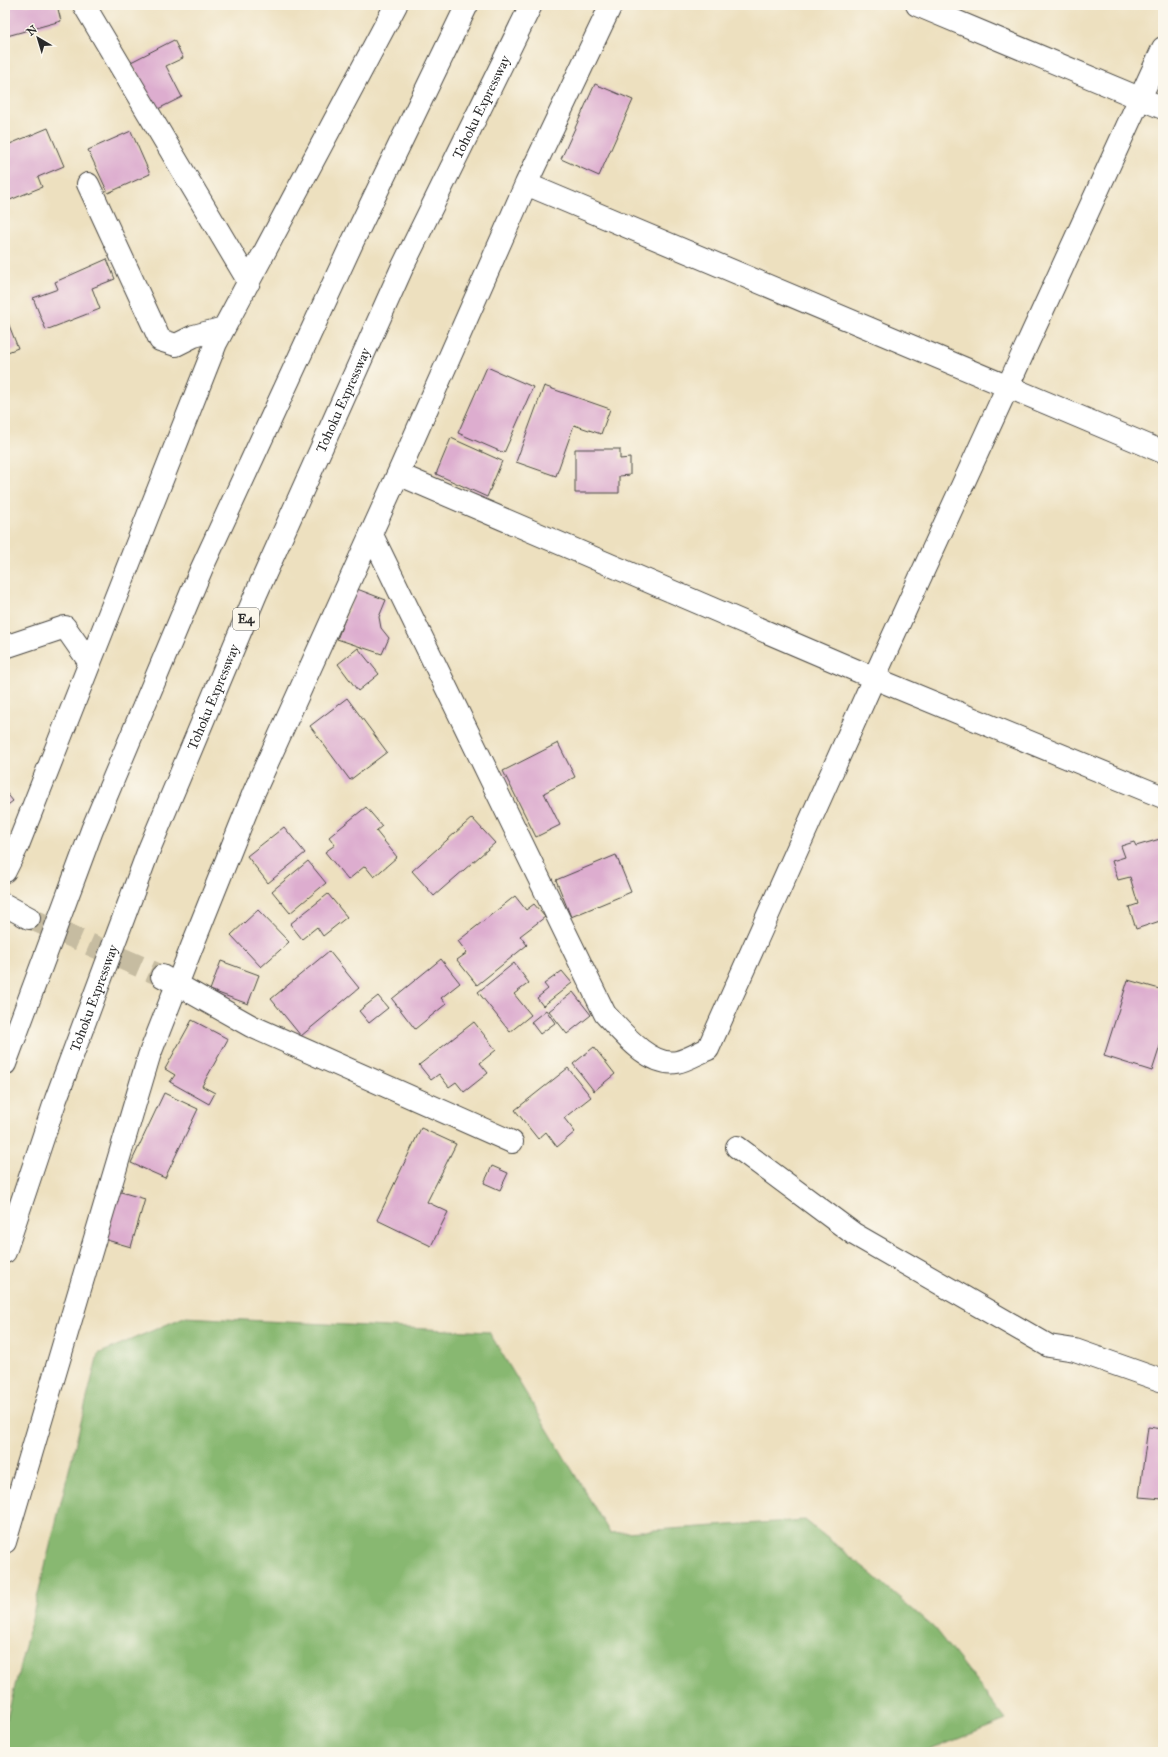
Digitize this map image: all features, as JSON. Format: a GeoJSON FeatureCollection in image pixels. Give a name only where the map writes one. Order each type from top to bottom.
{"type":"FeatureCollection","features":[{"type":"Feature","properties":{"kind":"main road"},"geometry":{"type":"LineString","coordinates":[[84,5],[249,282]]}},
{"type":"Feature","properties":{"kind":"main road"},"geometry":{"type":"LineString","coordinates":[[5,871],[18,845],[216,343],[396,5]]}},
{"type":"Feature","properties":{"kind":"main road"},"geometry":{"type":"LineString","coordinates":[[5,1064],[92,830],[201,570],[353,241],[467,5]]}},
{"type":"Feature","properties":{"kind":"main road","name":"Tohoku Expressway"},"geometry":{"type":"LineString","coordinates":[[5,1252],[56,1099],[148,852],[253,602],[402,268],[531,5]]}},
{"type":"Feature","properties":{"kind":"main road"},"geometry":{"type":"LineString","coordinates":[[5,1542],[149,1056],[170,980],[398,474],[526,184],[611,5]]}},
{"type":"Feature","properties":{"kind":"main road"},"geometry":{"type":"LineString","coordinates":[[918,5],[1163,108]]}},
{"type":"Feature","properties":{"kind":"main road"},"geometry":{"type":"LineString","coordinates":[[371,533],[605,1014],[633,1044],[656,1060],[676,1062],[708,1049],[874,678],[1163,48]]}},
{"type":"Feature","properties":{"kind":"main road"},"geometry":{"type":"LineString","coordinates":[[88,184],[160,340],[176,345],[194,336],[224,328]]}},
{"type":"Feature","properties":{"kind":"main road"},"geometry":{"type":"LineString","coordinates":[[526,184],[1163,452]]}},
{"type":"Feature","properties":{"kind":"main road"},"geometry":{"type":"LineString","coordinates":[[398,474],[874,678],[1163,797]]}},
{"type":"Feature","properties":{"kind":"main road"},"geometry":{"type":"LineString","coordinates":[[5,647],[65,627],[90,663]]}},
{"type":"Feature","properties":{"kind":"main road"},"geometry":{"type":"LineString","coordinates":[[5,905],[29,918]]}},
{"type":"Feature","properties":{"kind":"main road"},"geometry":{"type":"LineString","coordinates":[[170,980],[252,1026],[512,1142]]}},
{"type":"Feature","properties":{"kind":"main road"},"geometry":{"type":"LineString","coordinates":[[737,1147],[854,1234],[1049,1346],[1075,1350],[1163,1381]]}},
{"type":"Feature","properties":{"kind":"green space"},"geometry":{"type":"Polygon","coordinates":[[[184,1317],[489,1332],[610,1533],[805,1520],[872,1574],[934,1628],[1006,1720],[925,1752],[5,1752],[5,1726],[98,1354],[184,1317]]]}},
{"type":"Feature","properties":{"kind":"building"},"geometry":{"type":"Polygon","coordinates":[[[5,5],[57,5],[61,21],[7,36],[5,29],[5,5]]]}},
{"type":"Feature","properties":{"kind":"building"},"geometry":{"type":"Polygon","coordinates":[[[174,40],[183,58],[166,66],[182,97],[156,110],[131,62],[174,40]]]}},
{"type":"Feature","properties":{"kind":"building"},"geometry":{"type":"Polygon","coordinates":[[[595,84],[633,100],[599,176],[561,159],[595,84]]]}},
{"type":"Feature","properties":{"kind":"building"},"geometry":{"type":"Polygon","coordinates":[[[48,128],[64,166],[38,177],[42,187],[10,200],[5,188],[5,146],[48,128]]]}},
{"type":"Feature","properties":{"kind":"building"},"geometry":{"type":"Polygon","coordinates":[[[131,131],[150,174],[108,193],[88,150],[131,131]]]}},
{"type":"Feature","properties":{"kind":"building"},"geometry":{"type":"Polygon","coordinates":[[[107,259],[115,279],[92,288],[100,309],[46,330],[33,298],[58,289],[55,282],[107,259]]]}},
{"type":"Feature","properties":{"kind":"building"},"geometry":{"type":"Polygon","coordinates":[[[5,315],[18,348],[5,353],[5,315]]]}},
{"type":"Feature","properties":{"kind":"building"},"geometry":{"type":"Polygon","coordinates":[[[487,367],[533,387],[504,453],[458,433],[487,367]]]}},
{"type":"Feature","properties":{"kind":"building"},"geometry":{"type":"Polygon","coordinates":[[[544,386],[610,409],[601,434],[574,425],[556,476],[516,462],[544,386]]]}},
{"type":"Feature","properties":{"kind":"building"},"geometry":{"type":"Polygon","coordinates":[[[451,438],[502,461],[487,497],[436,474],[451,438]]]}},
{"type":"Feature","properties":{"kind":"building"},"geometry":{"type":"Polygon","coordinates":[[[575,449],[620,449],[620,459],[630,458],[630,475],[619,476],[619,493],[575,493],[575,449]]]}},
{"type":"Feature","properties":{"kind":"building"},"geometry":{"type":"Polygon","coordinates":[[[357,589],[386,600],[379,617],[381,628],[389,638],[382,654],[337,639],[357,589]]]}},
{"type":"Feature","properties":{"kind":"building"},"geometry":{"type":"Polygon","coordinates":[[[358,648],[379,674],[358,691],[338,664],[358,648]]]}},
{"type":"Feature","properties":{"kind":"building"},"geometry":{"type":"Polygon","coordinates":[[[347,698],[387,752],[350,780],[310,726],[347,698]]]}},
{"type":"Feature","properties":{"kind":"building"},"geometry":{"type":"Polygon","coordinates":[[[558,743],[575,777],[544,793],[560,825],[536,837],[503,771],[558,743]]]}},
{"type":"Feature","properties":{"kind":"building"},"geometry":{"type":"Polygon","coordinates":[[[5,791],[13,801],[5,807],[5,791]]]}},
{"type":"Feature","properties":{"kind":"building"},"geometry":{"type":"Polygon","coordinates":[[[366,807],[382,826],[376,831],[397,857],[374,877],[365,866],[348,880],[325,852],[335,845],[329,837],[366,807]]]}},
{"type":"Feature","properties":{"kind":"building"},"geometry":{"type":"Polygon","coordinates":[[[472,818],[495,843],[434,896],[412,871],[472,818]]]}},
{"type":"Feature","properties":{"kind":"building"},"geometry":{"type":"Polygon","coordinates":[[[284,827],[305,853],[268,883],[247,856],[284,827]]]}},
{"type":"Feature","properties":{"kind":"building"},"geometry":{"type":"Polygon","coordinates":[[[1160,839],[1163,850],[1163,920],[1136,929],[1129,907],[1138,904],[1130,877],[1118,880],[1112,861],[1125,857],[1121,846],[1134,842],[1136,846],[1160,839]]]}},
{"type":"Feature","properties":{"kind":"building"},"geometry":{"type":"Polygon","coordinates":[[[616,855],[631,892],[571,917],[556,880],[616,855]]]}},
{"type":"Feature","properties":{"kind":"building"},"geometry":{"type":"Polygon","coordinates":[[[308,861],[326,883],[290,913],[272,891],[308,861]]]}},
{"type":"Feature","properties":{"kind":"building"},"geometry":{"type":"Polygon","coordinates":[[[328,894],[347,917],[323,936],[317,927],[302,939],[290,924],[328,894]]]}},
{"type":"Feature","properties":{"kind":"building"},"geometry":{"type":"Polygon","coordinates":[[[515,896],[526,910],[534,904],[545,917],[520,936],[527,945],[477,985],[457,960],[467,953],[458,941],[515,896]]]}},
{"type":"Feature","properties":{"kind":"building"},"geometry":{"type":"Polygon","coordinates":[[[258,910],[289,942],[261,967],[231,935],[258,910]]]}},
{"type":"Feature","properties":{"kind":"building"},"geometry":{"type":"Polygon","coordinates":[[[329,951],[359,988],[301,1036],[271,999],[329,951]]]}},
{"type":"Feature","properties":{"kind":"building"},"geometry":{"type":"Polygon","coordinates":[[[441,959],[460,983],[441,998],[446,1004],[415,1029],[392,999],[441,959]]]}},
{"type":"Feature","properties":{"kind":"building"},"geometry":{"type":"Polygon","coordinates":[[[221,961],[259,975],[248,1004],[210,990],[221,961]]]}},
{"type":"Feature","properties":{"kind":"building"},"geometry":{"type":"Polygon","coordinates":[[[514,963],[529,983],[514,994],[531,1015],[510,1032],[478,992],[514,963]]]}},
{"type":"Feature","properties":{"kind":"building"},"geometry":{"type":"Polygon","coordinates":[[[562,971],[572,983],[543,1006],[537,998],[548,989],[544,984],[562,971]]]}},
{"type":"Feature","properties":{"kind":"building"},"geometry":{"type":"Polygon","coordinates":[[[1128,980],[1163,990],[1163,1037],[1152,1071],[1104,1056],[1128,980]]]}},
{"type":"Feature","properties":{"kind":"building"},"geometry":{"type":"Polygon","coordinates":[[[573,992],[591,1015],[567,1034],[549,1011],[573,992]]]}},
{"type":"Feature","properties":{"kind":"building"},"geometry":{"type":"Polygon","coordinates":[[[378,996],[388,1008],[369,1023],[359,1011],[378,996]]]}},
{"type":"Feature","properties":{"kind":"building"},"geometry":{"type":"Polygon","coordinates":[[[546,1010],[555,1023],[540,1034],[531,1022],[546,1010]]]}},
{"type":"Feature","properties":{"kind":"building"},"geometry":{"type":"Polygon","coordinates":[[[192,1020],[228,1039],[202,1086],[215,1093],[209,1104],[170,1082],[175,1075],[165,1069],[192,1020]]]}},
{"type":"Feature","properties":{"kind":"building"},"geometry":{"type":"Polygon","coordinates":[[[474,1022],[496,1050],[480,1063],[488,1073],[464,1092],[456,1082],[449,1087],[439,1074],[431,1080],[419,1065],[474,1022]]]}},
{"type":"Feature","properties":{"kind":"building"},"geometry":{"type":"Polygon","coordinates":[[[594,1047],[615,1074],[594,1091],[573,1064],[594,1047]]]}},
{"type":"Feature","properties":{"kind":"building"},"geometry":{"type":"Polygon","coordinates":[[[568,1068],[591,1097],[564,1118],[575,1132],[557,1147],[546,1132],[538,1139],[515,1110],[568,1068]]]}},
{"type":"Feature","properties":{"kind":"building"},"geometry":{"type":"Polygon","coordinates":[[[164,1093],[198,1109],[165,1178],[131,1163],[164,1093]]]}},
{"type":"Feature","properties":{"kind":"building"},"geometry":{"type":"Polygon","coordinates":[[[421,1128],[456,1144],[427,1202],[448,1212],[431,1246],[377,1220],[421,1128]]]}},
{"type":"Feature","properties":{"kind":"building"},"geometry":{"type":"Polygon","coordinates":[[[492,1166],[508,1173],[500,1190],[484,1183],[492,1166]]]}},
{"type":"Feature","properties":{"kind":"building"},"geometry":{"type":"Polygon","coordinates":[[[114,1190],[145,1199],[131,1247],[100,1238],[114,1190]]]}},
{"type":"Feature","properties":{"kind":"building"},"geometry":{"type":"Polygon","coordinates":[[[1148,1427],[1163,1429],[1163,1499],[1139,1497],[1148,1427]]]}},
{"type":"Feature","properties":{"kind":"tunnel"},"geometry":{"type":"LineString","coordinates":[[29,918],[162,976]]}}]}
